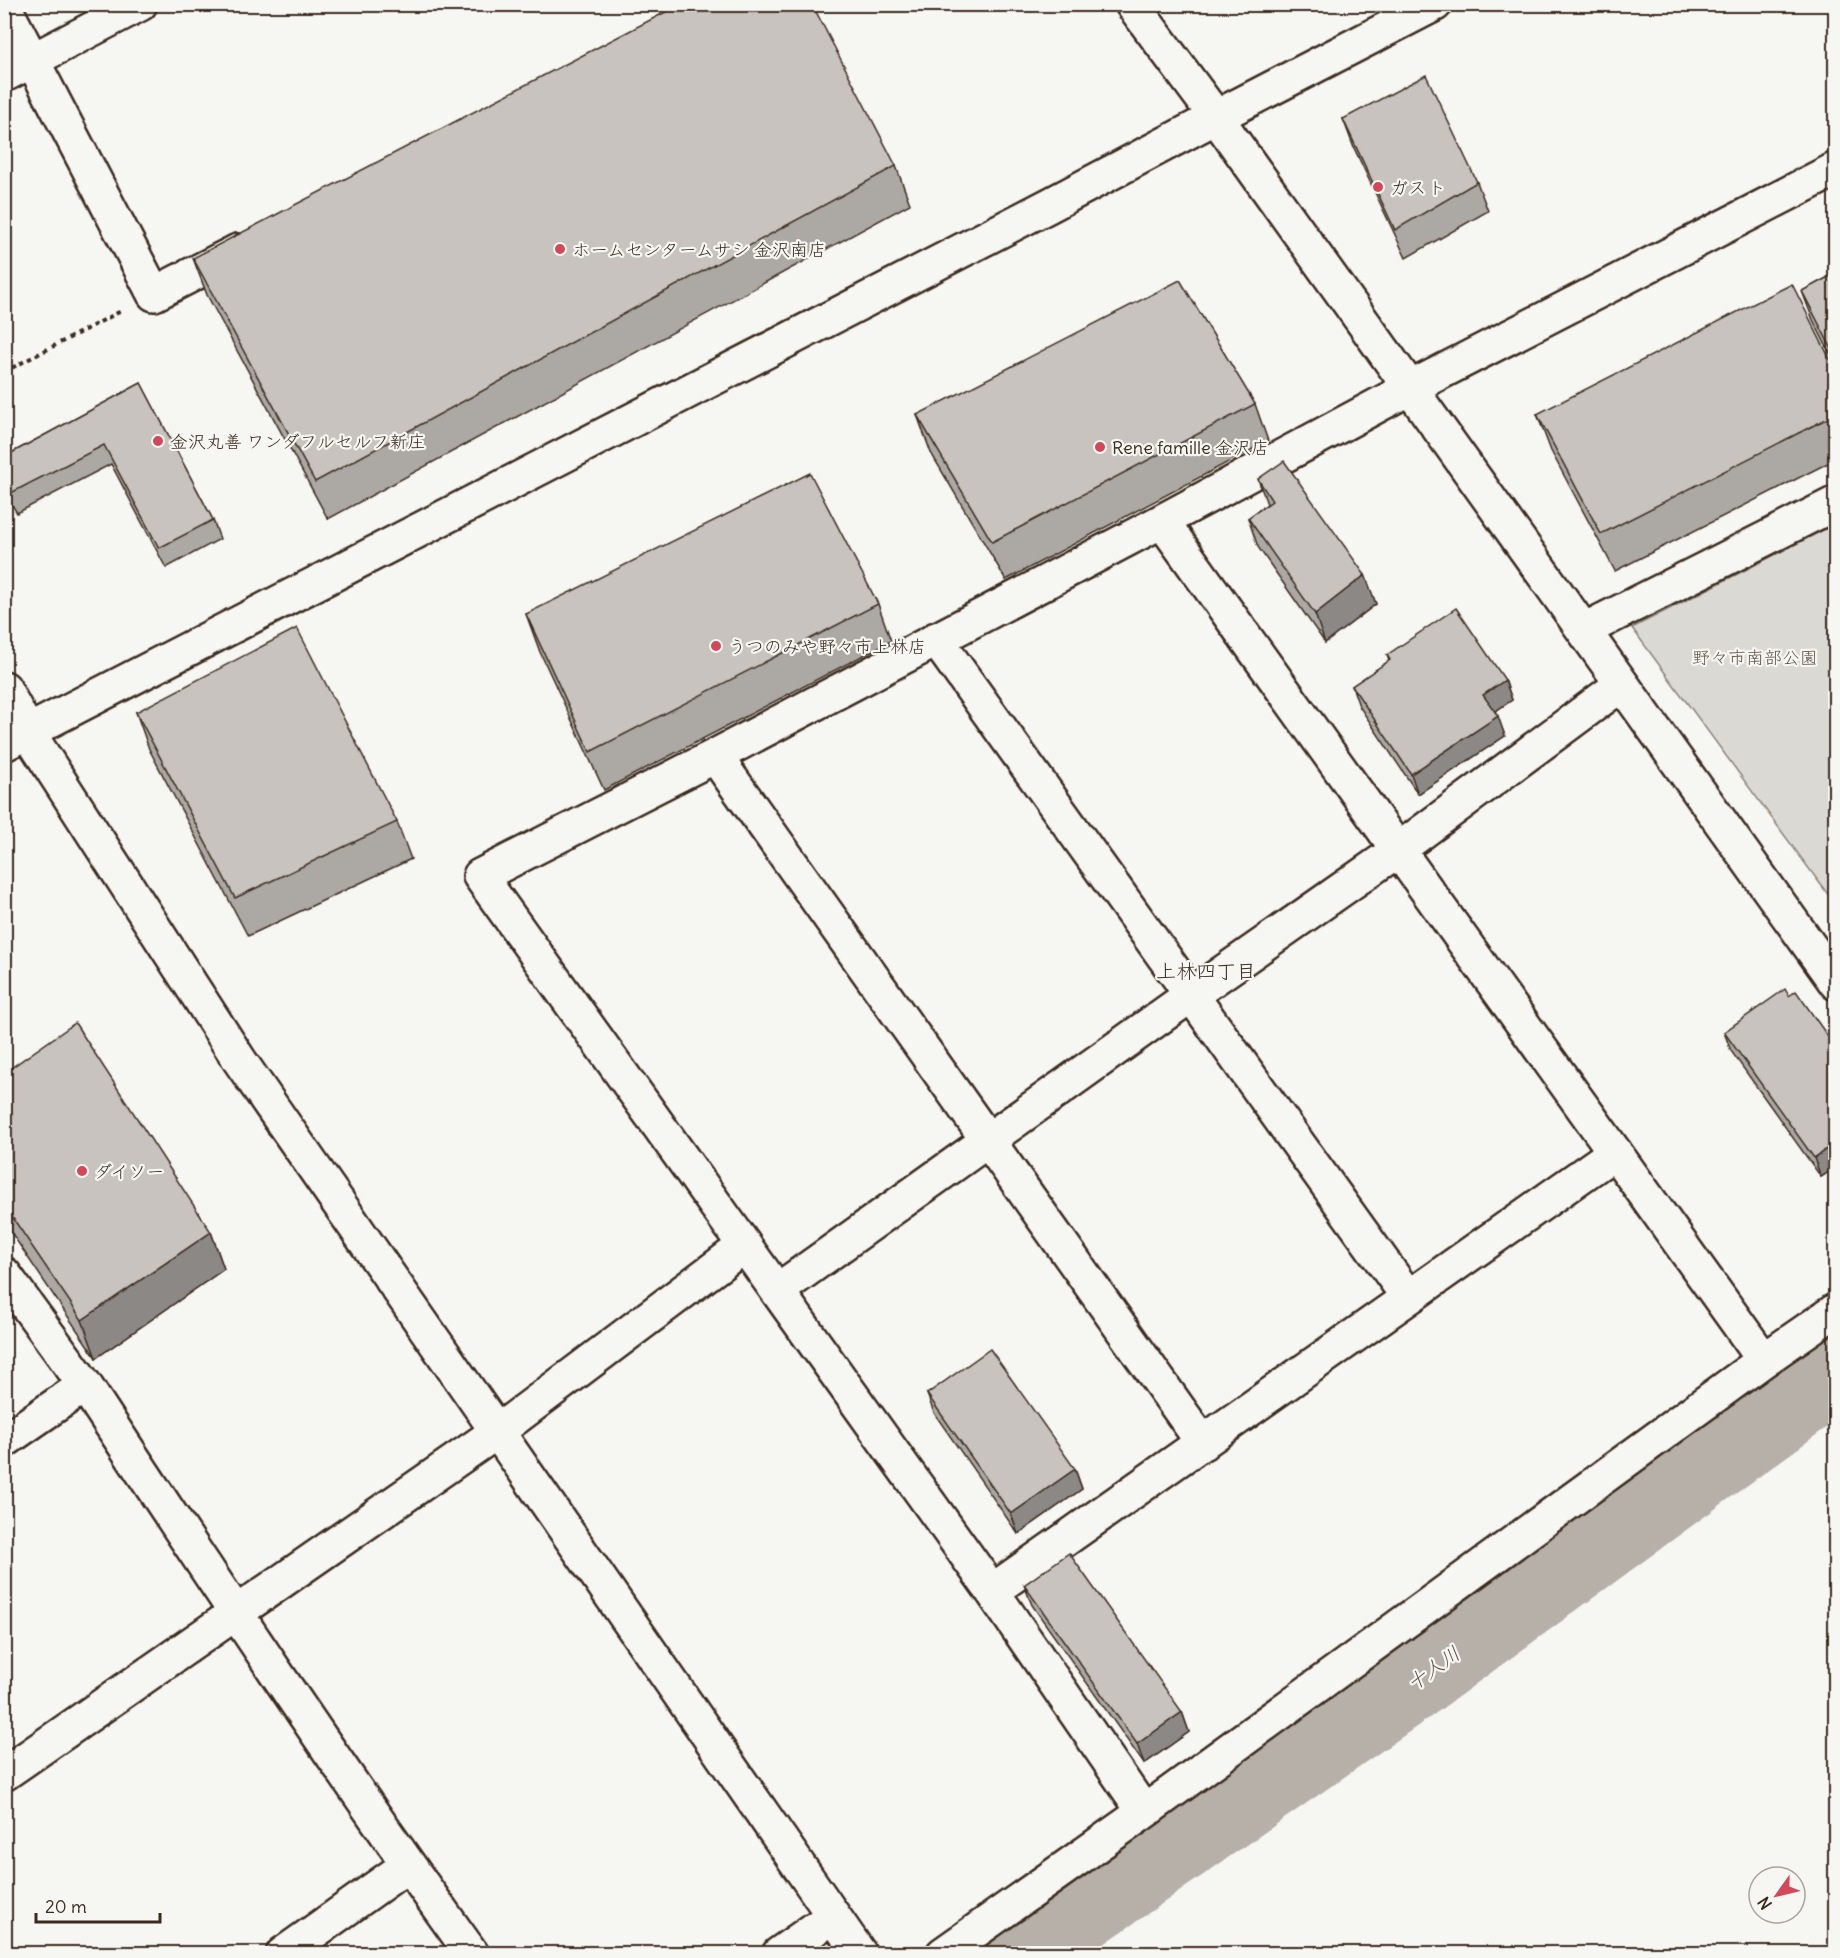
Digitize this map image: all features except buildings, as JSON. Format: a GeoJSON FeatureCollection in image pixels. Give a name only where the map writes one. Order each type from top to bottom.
{"type":"FeatureCollection","features":[{"type":"Feature","properties":{"kind":"street"},"geometry":{"type":"LineString","coordinates":[[19,68],[140,4]]}},
{"type":"Feature","properties":{"kind":"street"},"geometry":{"type":"LineString","coordinates":[[1132,4],[1216,117],[1836,983]]}},
{"type":"Feature","properties":{"kind":"street"},"geometry":{"type":"LineString","coordinates":[[16,738],[1435,4]]}},
{"type":"Feature","properties":{"kind":"street"},"geometry":{"type":"LineString","coordinates":[[4,6],[19,68],[154,294],[259,240]]}},
{"type":"Feature","properties":{"kind":"street"},"geometry":{"type":"LineString","coordinates":[[1144,1812],[992,1591],[480,876],[715,756],[1410,388],[1836,169]]}},
{"type":"Feature","properties":{"kind":"street"},"geometry":{"type":"LineString","coordinates":[[1584,630],[1836,502]]}},
{"type":"Feature","properties":{"kind":"street"},"geometry":{"type":"LineString","coordinates":[[1162,521],[1764,1360]]}},
{"type":"Feature","properties":{"kind":"street"},"geometry":{"type":"LineString","coordinates":[[936,639],[1408,1298]]}},
{"type":"Feature","properties":{"kind":"street"},"geometry":{"type":"LineString","coordinates":[[777,1291],[1398,850],[1622,684]]}},
{"type":"Feature","properties":{"kind":"street"},"geometry":{"type":"LineString","coordinates":[[4,688],[16,738],[860,1953]]}},
{"type":"Feature","properties":{"kind":"street"},"geometry":{"type":"LineString","coordinates":[[715,756],[1203,1443]]}},
{"type":"Feature","properties":{"kind":"street"},"geometry":{"type":"LineString","coordinates":[[992,1591],[1615,1152]]}},
{"type":"Feature","properties":{"kind":"street"},"geometry":{"type":"LineString","coordinates":[[4,1774],[498,1431],[744,1246]]}},
{"type":"Feature","properties":{"kind":"street"},"geometry":{"type":"LineString","coordinates":[[4,1274],[85,1385],[235,1613],[408,1865],[472,1953]]}},
{"type":"Feature","properties":{"kind":"street"},"geometry":{"type":"LineString","coordinates":[[943,1953],[1144,1812],[1764,1360],[1836,1310]]}},
{"type":"Feature","properties":{"kind":"street"},"geometry":{"type":"LineString","coordinates":[[4,1441],[85,1385]]}},
{"type":"Feature","properties":{"kind":"street"},"geometry":{"type":"LineString","coordinates":[[283,1953],[408,1865]]}},
{"type":"Feature","properties":{"kind":"street"},"geometry":{"type":"LineString","coordinates":[[779,1953],[833,1916]]}},
{"type":"Feature","properties":{"kind":"path"},"geometry":{"type":"LineString","coordinates":[[4,372],[154,294]]}},
{"type":"Feature","properties":{"kind":"green space","name":"野々市南部公園"},"geometry":{"type":"Polygon","coordinates":[[[1835,524],[1835,904],[1632,628],[1835,524]]]}},
{"type":"Feature","properties":{"kind":"waterway","name":"十人川"},"geometry":{"type":"LineString","coordinates":[[1024,1954],[1408,1687],[1836,1374]]}},
{"type":"Feature","properties":{"kind":"place","name":"ガスト"},"geometry":{"type":"Point","coordinates":[1378,187]}},
{"type":"Feature","properties":{"kind":"place","name":"ホームセンタームサシ 金沢南店"},"geometry":{"type":"Point","coordinates":[560,249]}},
{"type":"Feature","properties":{"kind":"place","name":"金沢丸善 ワンダフルセルフ新庄"},"geometry":{"type":"Point","coordinates":[158,441]}},
{"type":"Feature","properties":{"kind":"place","name":"Rene famille 金沢店"},"geometry":{"type":"Point","coordinates":[1100,447]}},
{"type":"Feature","properties":{"kind":"place","name":"うつのみや野々市上林店"},"geometry":{"type":"Point","coordinates":[716,646]}},
{"type":"Feature","properties":{"kind":"place","name":"ダイソー"},"geometry":{"type":"Point","coordinates":[82,1171]}},
{"type":"Feature","properties":{"kind":"district","name":"上林四丁目"},"geometry":{"type":"Point","coordinates":[1206,970]}}]}
